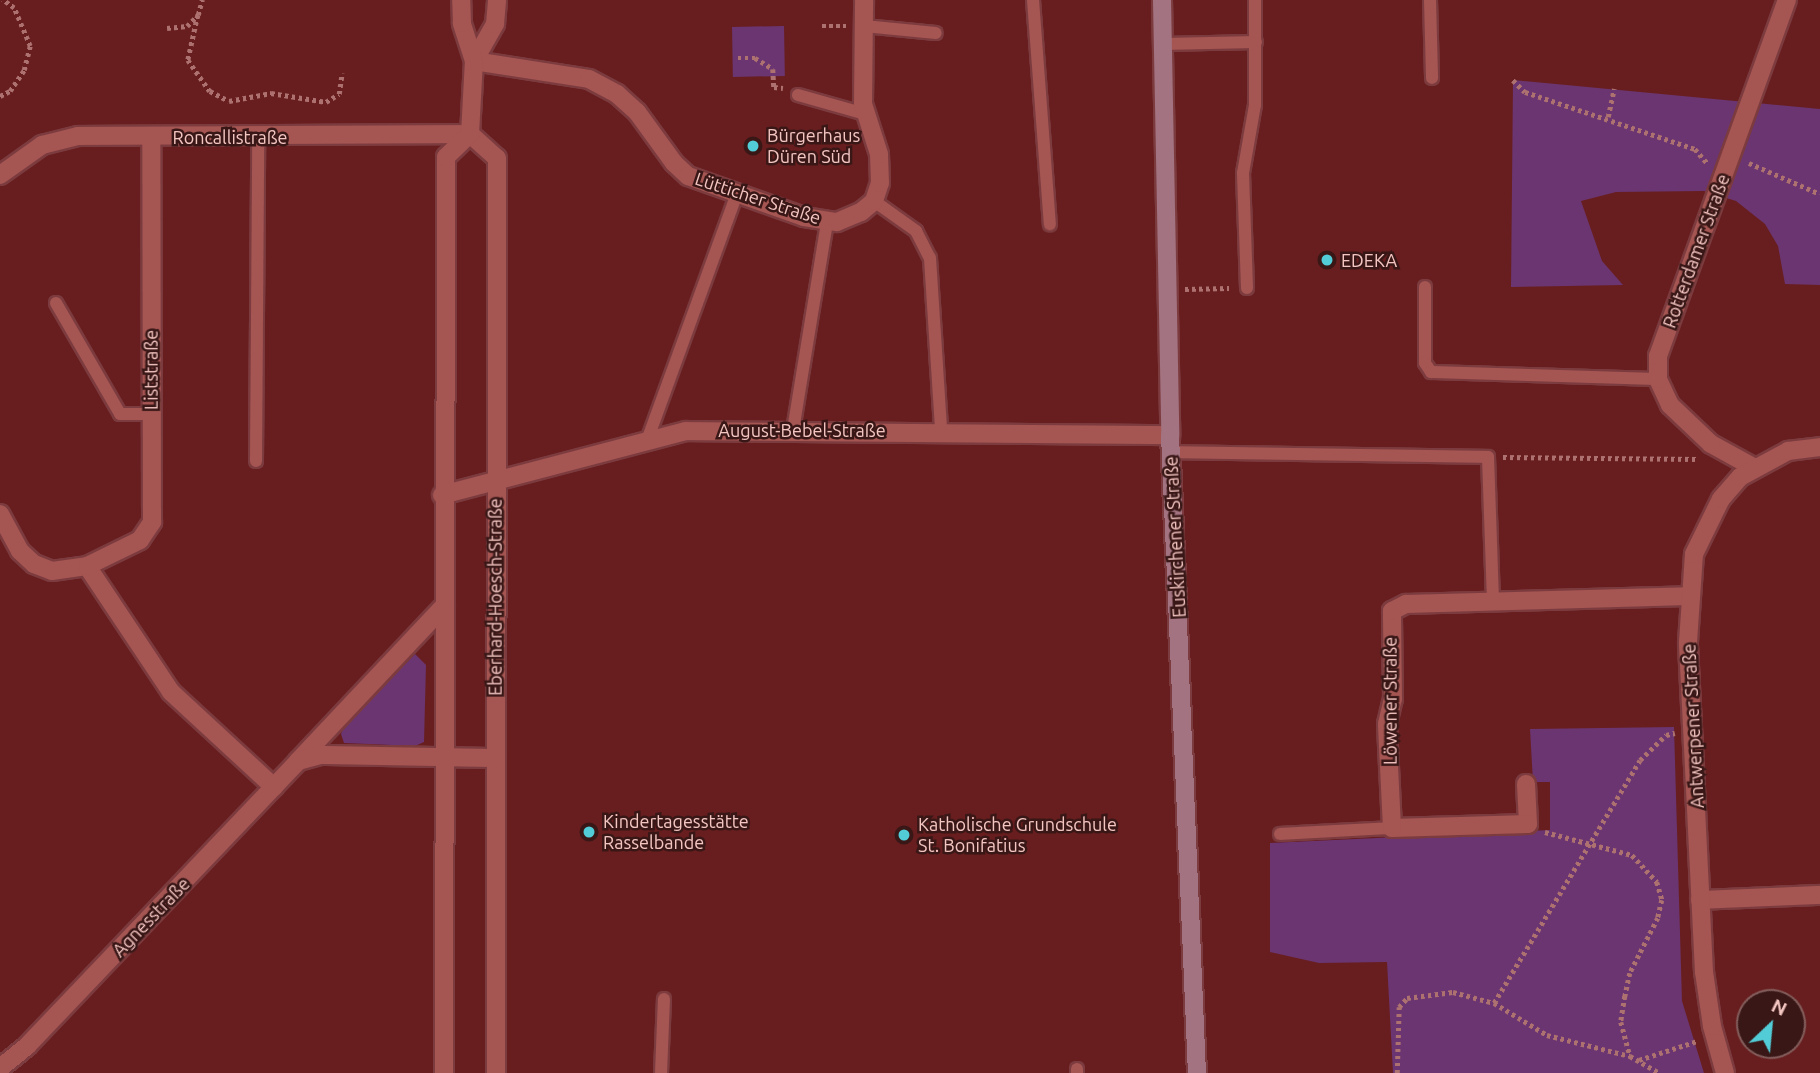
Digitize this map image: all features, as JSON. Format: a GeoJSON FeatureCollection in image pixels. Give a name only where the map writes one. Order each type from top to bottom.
{"type":"FeatureCollection","features":[{"type":"Feature","properties":{"kind":"street"},"geometry":{"type":"LineString","coordinates":[[444,1073],[447,757],[442,495],[446,157],[470,134],[474,61],[462,23],[461,0]]}},
{"type":"Feature","properties":{"kind":"street"},"geometry":{"type":"LineString","coordinates":[[474,61],[495,24],[497,0]]}},
{"type":"Feature","properties":{"kind":"street"},"geometry":{"type":"LineString","coordinates":[[864,0],[867,123],[879,154],[880,183],[874,201]]}},
{"type":"Feature","properties":{"kind":"street","name":"Euskirchener Straße"},"geometry":{"type":"LineString","coordinates":[[1162,0],[1170,443],[1197,1073]]}},
{"type":"Feature","properties":{"kind":"street","name":"Rotterdamer Straße"},"geometry":{"type":"LineString","coordinates":[[1658,379],[1658,356],[1787,0]]}},
{"type":"Feature","properties":{"kind":"street","name":"Lütticher Straße"},"geometry":{"type":"LineString","coordinates":[[474,61],[568,74],[605,86],[638,112],[681,170],[737,194],[827,222],[850,218],[874,201]]}},
{"type":"Feature","properties":{"kind":"street","name":"Roncallistraße"},"geometry":{"type":"LineString","coordinates":[[0,175],[42,145],[78,136],[258,138],[470,134]]}},
{"type":"Feature","properties":{"kind":"street","name":"Eberhard-Hoesch-Straße"},"geometry":{"type":"LineString","coordinates":[[470,134],[497,158],[496,1073]]}},
{"type":"Feature","properties":{"kind":"street","name":"Liststraße"},"geometry":{"type":"LineString","coordinates":[[0,514],[20,551],[34,564],[52,571],[87,566],[141,540],[152,522],[151,137]]}},
{"type":"Feature","properties":{"kind":"street"},"geometry":{"type":"LineString","coordinates":[[1658,379],[1670,405],[1683,420],[1711,444],[1753,467]]}},
{"type":"Feature","properties":{"kind":"street","name":"August-Bebel-Straße"},"geometry":{"type":"LineString","coordinates":[[442,495],[495,483],[648,438],[686,431],[941,430],[1170,443]]}},
{"type":"Feature","properties":{"kind":"street","name":"Antwerpener Straße"},"geometry":{"type":"LineString","coordinates":[[1726,1073],[1714,1035],[1704,972],[1688,596],[1694,554],[1721,499],[1753,467],[1788,451],[1820,447]]}},
{"type":"Feature","properties":{"kind":"street"},"geometry":{"type":"LineString","coordinates":[[87,566],[172,692],[274,787]]}},
{"type":"Feature","properties":{"kind":"street","name":"Löwener Straße"},"geometry":{"type":"LineString","coordinates":[[1391,828],[1387,724],[1393,699],[1392,611],[1406,604],[1688,596]]}},
{"type":"Feature","properties":{"kind":"street","name":"Agnesstraße"},"geometry":{"type":"LineString","coordinates":[[0,1068],[27,1046],[445,605]]}},
{"type":"Feature","properties":{"kind":"street"},"geometry":{"type":"LineString","coordinates":[[298,761],[321,755],[496,758]]}},
{"type":"Feature","properties":{"kind":"street"},"geometry":{"type":"LineString","coordinates":[[1391,828],[1528,824],[1526,784]]}},
{"type":"Feature","properties":{"kind":"street"},"geometry":{"type":"LineString","coordinates":[[1700,900],[1820,895]]}},
{"type":"Feature","properties":{"kind":"lane"},"geometry":{"type":"LineString","coordinates":[[1033,0],[1049,224]]}},
{"type":"Feature","properties":{"kind":"lane"},"geometry":{"type":"LineString","coordinates":[[1247,288],[1243,173],[1255,104],[1255,0]]}},
{"type":"Feature","properties":{"kind":"lane"},"geometry":{"type":"LineString","coordinates":[[1430,0],[1432,78]]}},
{"type":"Feature","properties":{"kind":"lane"},"geometry":{"type":"LineString","coordinates":[[864,26],[936,33]]}},
{"type":"Feature","properties":{"kind":"lane"},"geometry":{"type":"LineString","coordinates":[[1163,44],[1255,42]]}},
{"type":"Feature","properties":{"kind":"lane"},"geometry":{"type":"LineString","coordinates":[[798,95],[865,114],[867,123]]}},
{"type":"Feature","properties":{"kind":"lane"},"geometry":{"type":"LineString","coordinates":[[256,461],[258,138]]}},
{"type":"Feature","properties":{"kind":"lane"},"geometry":{"type":"LineString","coordinates":[[648,438],[737,194]]}},
{"type":"Feature","properties":{"kind":"lane"},"geometry":{"type":"LineString","coordinates":[[874,201],[916,231],[930,258],[941,430]]}},
{"type":"Feature","properties":{"kind":"lane"},"geometry":{"type":"LineString","coordinates":[[793,430],[827,222]]}},
{"type":"Feature","properties":{"kind":"lane"},"geometry":{"type":"LineString","coordinates":[[1426,288],[1425,363],[1431,372],[1658,379]]}},
{"type":"Feature","properties":{"kind":"lane"},"geometry":{"type":"LineString","coordinates":[[56,303],[120,414],[152,414]]}},
{"type":"Feature","properties":{"kind":"lane"},"geometry":{"type":"LineString","coordinates":[[1170,443],[1488,457],[1493,602]]}},
{"type":"Feature","properties":{"kind":"lane"},"geometry":{"type":"LineString","coordinates":[[1280,834],[1391,828]]}},
{"type":"Feature","properties":{"kind":"lane"},"geometry":{"type":"LineString","coordinates":[[661,1073],[664,999]]}},
{"type":"Feature","properties":{"kind":"path"},"geometry":{"type":"LineString","coordinates":[[0,96],[10,91],[24,70],[30,46],[14,8],[3,0]]}},
{"type":"Feature","properties":{"kind":"path"},"geometry":{"type":"LineString","coordinates":[[202,0],[188,60],[210,91],[229,100],[271,93],[326,102],[339,94],[342,74]]}},
{"type":"Feature","properties":{"kind":"path"},"geometry":{"type":"LineString","coordinates":[[167,28],[187,26],[198,15]]}},
{"type":"Feature","properties":{"kind":"path"},"geometry":{"type":"LineString","coordinates":[[738,58],[755,58],[774,69],[774,87],[792,88],[798,95]]}},
{"type":"Feature","properties":{"kind":"path"},"geometry":{"type":"LineString","coordinates":[[1513,80],[1525,92],[1608,117],[1695,149],[1731,153],[1769,175],[1820,194]]}},
{"type":"Feature","properties":{"kind":"path"},"geometry":{"type":"LineString","coordinates":[[1608,117],[1614,89]]}},
{"type":"Feature","properties":{"kind":"path"},"geometry":{"type":"LineString","coordinates":[[1695,149],[1721,181]]}},
{"type":"Feature","properties":{"kind":"path"},"geometry":{"type":"LineString","coordinates":[[1214,289],[1229,288]]}},
{"type":"Feature","properties":{"kind":"path"},"geometry":{"type":"LineString","coordinates":[[1488,457],[1706,461]]}},
{"type":"Feature","properties":{"kind":"path"},"geometry":{"type":"LineString","coordinates":[[1494,1003],[1640,760],[1667,735],[1695,729]]}},
{"type":"Feature","properties":{"kind":"path"},"geometry":{"type":"LineString","coordinates":[[1528,824],[1549,834],[1590,842],[1632,855],[1643,863],[1657,882],[1661,900],[1657,918],[1630,973],[1625,996],[1621,1022],[1630,1056]]}},
{"type":"Feature","properties":{"kind":"path"},"geometry":{"type":"LineString","coordinates":[[1397,1073],[1395,1021],[1407,998],[1452,992],[1494,1003],[1547,1035],[1630,1056],[1658,1073]]}},
{"type":"Feature","properties":{"kind":"path"},"geometry":{"type":"LineString","coordinates":[[1638,1061],[1714,1035]]}},
{"type":"Feature","properties":{"kind":"shaded area"},"geometry":{"type":"Polygon","coordinates":[[[784,26],[785,76],[733,77],[732,27],[784,26]]]}},
{"type":"Feature","properties":{"kind":"shaded area"},"geometry":{"type":"Polygon","coordinates":[[[1513,80],[1820,109],[1820,285],[1785,284],[1778,246],[1765,224],[1736,201],[1704,191],[1616,192],[1581,201],[1602,261],[1623,285],[1511,287],[1513,80]]]}},
{"type":"Feature","properties":{"kind":"shaded area"},"geometry":{"type":"Polygon","coordinates":[[[415,654],[426,665],[424,742],[415,746],[344,743],[341,734],[344,726],[415,654]]]}},
{"type":"Feature","properties":{"kind":"shaded area"},"geometry":{"type":"Polygon","coordinates":[[[1674,727],[1682,1001],[1704,1073],[1393,1073],[1387,962],[1319,963],[1270,952],[1270,843],[1550,830],[1550,782],[1533,782],[1530,729],[1674,727]]]}},
{"type":"Feature","properties":{"kind":"place","name":"Bürgerhaus Düren Süd"},"geometry":{"type":"Point","coordinates":[753,146]}},
{"type":"Feature","properties":{"kind":"place","name":"EDEKA"},"geometry":{"type":"Point","coordinates":[1327,260]}},
{"type":"Feature","properties":{"kind":"place","name":"Kindertagesstätte Rasselbande"},"geometry":{"type":"Point","coordinates":[589,832]}},
{"type":"Feature","properties":{"kind":"place","name":"Katholische Grundschule St. Bonifatius"},"geometry":{"type":"Point","coordinates":[904,835]}}]}
